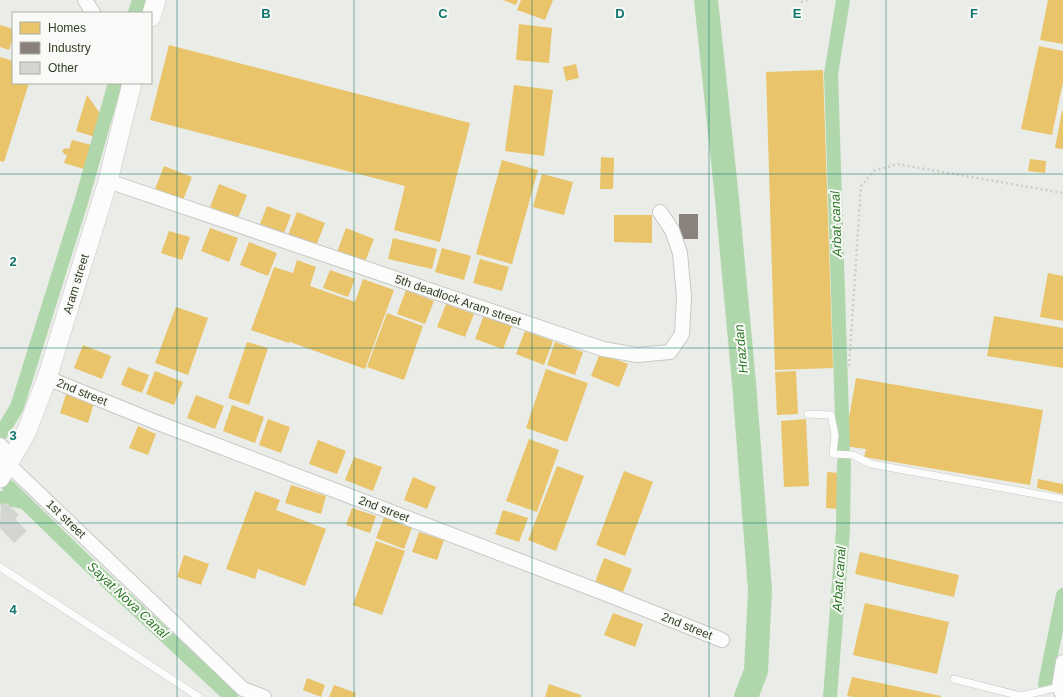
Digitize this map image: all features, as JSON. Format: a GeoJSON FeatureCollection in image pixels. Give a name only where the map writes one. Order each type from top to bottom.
{"type":"FeatureCollection","features":[{"type":"Feature","properties":{"kind":"main road"},"geometry":{"type":"LineString","coordinates":[[152,14],[156,0]]}},
{"type":"Feature","properties":{"kind":"main road","name":"Aram street"},"geometry":{"type":"LineString","coordinates":[[4,471],[26,433],[47,378],[108,181],[132,84]]}},
{"type":"Feature","properties":{"kind":"street"},"geometry":{"type":"LineString","coordinates":[[85,0],[92,12]]}},
{"type":"Feature","properties":{"kind":"street","name":"5th deadlock Aram street"},"geometry":{"type":"LineString","coordinates":[[108,181],[603,349],[637,355],[670,352],[682,334],[684,297],[680,253],[672,230],[660,212]]}},
{"type":"Feature","properties":{"kind":"street","name":"2nd street"},"geometry":{"type":"LineString","coordinates":[[47,378],[153,421],[609,595],[722,640]]}},
{"type":"Feature","properties":{"kind":"street","name":"1st street"},"geometry":{"type":"LineString","coordinates":[[0,445],[2,447],[4,471],[243,689],[264,697]]}},
{"type":"Feature","properties":{"kind":"street"},"geometry":{"type":"LineString","coordinates":[[1061,691],[1063,662]]}},
{"type":"Feature","properties":{"kind":"lane"},"geometry":{"type":"LineString","coordinates":[[808,414],[831,415],[835,434],[833,454],[853,455],[871,464],[1063,499]]}},
{"type":"Feature","properties":{"kind":"lane"},"geometry":{"type":"LineString","coordinates":[[0,566],[199,697]]}},
{"type":"Feature","properties":{"kind":"lane"},"geometry":{"type":"LineString","coordinates":[[954,679],[1021,696],[1061,691]]}},
{"type":"Feature","properties":{"kind":"path"},"geometry":{"type":"LineString","coordinates":[[801,2],[808,0]]}},
{"type":"Feature","properties":{"kind":"path"},"geometry":{"type":"LineString","coordinates":[[849,366],[861,186],[874,171],[898,164],[1063,193]]}},
{"type":"Feature","properties":{"kind":"building: Homes"},"geometry":{"type":"Polygon","coordinates":[[[503,0],[518,0],[516,5],[503,0]]]}},
{"type":"Feature","properties":{"kind":"building: Homes"},"geometry":{"type":"Polygon","coordinates":[[[521,0],[553,0],[545,20],[517,10],[521,0]]]}},
{"type":"Feature","properties":{"kind":"building: Homes"},"geometry":{"type":"Polygon","coordinates":[[[1048,0],[1063,0],[1063,44],[1040,40],[1048,0]]]}},
{"type":"Feature","properties":{"kind":"building: Homes"},"geometry":{"type":"Polygon","coordinates":[[[519,24],[552,28],[549,63],[516,60],[519,24]]]}},
{"type":"Feature","properties":{"kind":"building: Homes"},"geometry":{"type":"Polygon","coordinates":[[[0,25],[12,29],[12,41],[9,50],[0,47],[0,25]]]}},
{"type":"Feature","properties":{"kind":"building: Homes"},"geometry":{"type":"Polygon","coordinates":[[[169,45],[470,123],[440,242],[394,230],[405,186],[150,120],[169,45]]]}},
{"type":"Feature","properties":{"kind":"building: Homes"},"geometry":{"type":"Polygon","coordinates":[[[1039,46],[1063,51],[1063,82],[1052,135],[1021,129],[1039,46]]]}},
{"type":"Feature","properties":{"kind":"building: Homes"},"geometry":{"type":"Polygon","coordinates":[[[0,57],[12,61],[12,84],[29,84],[4,162],[0,161],[0,57]]]}},
{"type":"Feature","properties":{"kind":"building: Homes"},"geometry":{"type":"Polygon","coordinates":[[[576,64],[579,78],[566,81],[563,67],[576,64]]]}},
{"type":"Feature","properties":{"kind":"building: Homes"},"geometry":{"type":"Polygon","coordinates":[[[823,70],[833,368],[775,370],[766,72],[823,70]]]}},
{"type":"Feature","properties":{"kind":"building: Homes"},"geometry":{"type":"Polygon","coordinates":[[[514,85],[553,90],[544,156],[505,151],[514,85]]]}},
{"type":"Feature","properties":{"kind":"building: Homes"},"geometry":{"type":"Polygon","coordinates":[[[87,95],[104,119],[98,138],[76,131],[87,95]]]}},
{"type":"Feature","properties":{"kind":"building: Homes"},"geometry":{"type":"Polygon","coordinates":[[[1063,111],[1063,149],[1055,148],[1063,111]]]}},
{"type":"Feature","properties":{"kind":"building: Homes"},"geometry":{"type":"Polygon","coordinates":[[[72,140],[95,146],[87,170],[64,163],[67,155],[64,154],[62,150],[66,148],[69,149],[72,140]]]}},
{"type":"Feature","properties":{"kind":"building: Homes"},"geometry":{"type":"Polygon","coordinates":[[[601,157],[614,158],[613,189],[600,189],[601,157]]]}},
{"type":"Feature","properties":{"kind":"building: Homes"},"geometry":{"type":"Polygon","coordinates":[[[1030,159],[1046,161],[1045,173],[1028,171],[1030,159]]]}},
{"type":"Feature","properties":{"kind":"building: Homes"},"geometry":{"type":"Polygon","coordinates":[[[502,160],[538,170],[512,264],[476,254],[502,160]]]}},
{"type":"Feature","properties":{"kind":"building: Homes"},"geometry":{"type":"Polygon","coordinates":[[[164,166],[192,177],[183,200],[155,189],[164,166]]]}},
{"type":"Feature","properties":{"kind":"building: Homes"},"geometry":{"type":"Polygon","coordinates":[[[542,174],[573,182],[564,215],[533,207],[542,174]]]}},
{"type":"Feature","properties":{"kind":"building: Homes"},"geometry":{"type":"Polygon","coordinates":[[[219,184],[247,195],[238,218],[210,207],[219,184]]]}},
{"type":"Feature","properties":{"kind":"building: Homes"},"geometry":{"type":"Polygon","coordinates":[[[267,206],[291,215],[284,233],[260,224],[267,206]]]}},
{"type":"Feature","properties":{"kind":"building: Homes"},"geometry":{"type":"Polygon","coordinates":[[[297,212],[325,223],[316,246],[288,235],[297,212]]]}},
{"type":"Feature","properties":{"kind":"building: Homes"},"geometry":{"type":"Polygon","coordinates":[[[614,215],[652,215],[652,243],[614,242],[614,215]]]}},
{"type":"Feature","properties":{"kind":"building: Homes"},"geometry":{"type":"Polygon","coordinates":[[[210,228],[238,238],[229,262],[201,251],[210,228]]]}},
{"type":"Feature","properties":{"kind":"building: Homes"},"geometry":{"type":"Polygon","coordinates":[[[346,228],[374,239],[365,262],[337,252],[346,228]]]}},
{"type":"Feature","properties":{"kind":"building: Homes"},"geometry":{"type":"Polygon","coordinates":[[[169,231],[190,237],[182,260],[161,253],[169,231]]]}},
{"type":"Feature","properties":{"kind":"building: Homes"},"geometry":{"type":"Polygon","coordinates":[[[393,238],[437,249],[432,269],[388,259],[393,238]]]}},
{"type":"Feature","properties":{"kind":"building: Homes"},"geometry":{"type":"Polygon","coordinates":[[[249,242],[277,253],[268,276],[240,265],[249,242]]]}},
{"type":"Feature","properties":{"kind":"building: Homes"},"geometry":{"type":"Polygon","coordinates":[[[442,248],[471,256],[464,280],[435,272],[442,248]]]}},
{"type":"Feature","properties":{"kind":"building: Homes"},"geometry":{"type":"Polygon","coordinates":[[[480,259],[509,267],[502,291],[473,283],[480,259]]]}},
{"type":"Feature","properties":{"kind":"building: Homes"},"geometry":{"type":"Polygon","coordinates":[[[297,260],[316,267],[310,286],[355,302],[363,279],[394,290],[365,369],[290,342],[291,338],[289,343],[251,330],[274,267],[293,273],[297,260]]]}},
{"type":"Feature","properties":{"kind":"building: Homes"},"geometry":{"type":"Polygon","coordinates":[[[330,270],[355,279],[348,297],[323,288],[330,270]]]}},
{"type":"Feature","properties":{"kind":"building: Homes"},"geometry":{"type":"Polygon","coordinates":[[[1048,273],[1063,276],[1063,321],[1040,317],[1048,273]]]}},
{"type":"Feature","properties":{"kind":"building: Homes"},"geometry":{"type":"Polygon","coordinates":[[[406,290],[434,301],[425,324],[397,314],[406,290]]]}},
{"type":"Feature","properties":{"kind":"building: Homes"},"geometry":{"type":"Polygon","coordinates":[[[446,304],[474,314],[465,337],[437,327],[446,304]]]}},
{"type":"Feature","properties":{"kind":"building: Homes"},"geometry":{"type":"Polygon","coordinates":[[[176,307],[208,318],[188,375],[155,363],[176,307]]]}},
{"type":"Feature","properties":{"kind":"building: Homes"},"geometry":{"type":"Polygon","coordinates":[[[387,313],[423,326],[404,380],[367,367],[387,313]]]}},
{"type":"Feature","properties":{"kind":"building: Homes"},"geometry":{"type":"Polygon","coordinates":[[[484,315],[512,326],[503,349],[475,339],[484,315]]]}},
{"type":"Feature","properties":{"kind":"building: Homes"},"geometry":{"type":"Polygon","coordinates":[[[994,316],[1063,328],[1063,368],[987,356],[994,316]]]}},
{"type":"Feature","properties":{"kind":"building: Homes"},"geometry":{"type":"Polygon","coordinates":[[[525,331],[553,341],[544,365],[516,354],[525,331]]]}},
{"type":"Feature","properties":{"kind":"building: Homes"},"geometry":{"type":"Polygon","coordinates":[[[247,342],[268,348],[249,405],[228,398],[247,342]]]}},
{"type":"Feature","properties":{"kind":"building: Homes"},"geometry":{"type":"Polygon","coordinates":[[[555,342],[583,352],[575,375],[547,365],[555,342]]]}},
{"type":"Feature","properties":{"kind":"building: Homes"},"geometry":{"type":"Polygon","coordinates":[[[83,345],[111,356],[102,379],[74,368],[83,345]]]}},
{"type":"Feature","properties":{"kind":"building: Homes"},"geometry":{"type":"Polygon","coordinates":[[[600,353],[628,364],[619,387],[591,376],[600,353]]]}},
{"type":"Feature","properties":{"kind":"building: Homes"},"geometry":{"type":"Polygon","coordinates":[[[128,367],[149,375],[142,393],[121,385],[128,367]]]}},
{"type":"Feature","properties":{"kind":"building: Homes"},"geometry":{"type":"Polygon","coordinates":[[[546,369],[588,383],[567,442],[526,428],[546,369]]]}},
{"type":"Feature","properties":{"kind":"building: Homes"},"geometry":{"type":"Polygon","coordinates":[[[155,371],[183,382],[174,405],[146,394],[155,371]]]}},
{"type":"Feature","properties":{"kind":"building: Homes"},"geometry":{"type":"Polygon","coordinates":[[[796,371],[798,414],[777,415],[775,372],[796,371]]]}},
{"type":"Feature","properties":{"kind":"building: Homes"},"geometry":{"type":"Polygon","coordinates":[[[856,378],[1043,410],[1030,485],[864,457],[866,449],[844,446],[856,378]]]}},
{"type":"Feature","properties":{"kind":"building: Homes"},"geometry":{"type":"Polygon","coordinates":[[[67,391],[95,400],[88,423],[60,413],[67,391]]]}},
{"type":"Feature","properties":{"kind":"building: Homes"},"geometry":{"type":"Polygon","coordinates":[[[196,395],[224,406],[215,429],[187,418],[196,395]]]}},
{"type":"Feature","properties":{"kind":"building: Homes"},"geometry":{"type":"Polygon","coordinates":[[[232,405],[264,417],[255,443],[223,431],[232,405]]]}},
{"type":"Feature","properties":{"kind":"building: Homes"},"geometry":{"type":"Polygon","coordinates":[[[268,419],[290,427],[281,453],[259,445],[268,419]]]}},
{"type":"Feature","properties":{"kind":"building: Homes"},"geometry":{"type":"Polygon","coordinates":[[[806,419],[809,486],[784,487],[781,421],[806,419]]]}},
{"type":"Feature","properties":{"kind":"building: Homes"},"geometry":{"type":"Polygon","coordinates":[[[138,426],[156,434],[148,455],[129,448],[138,426]]]}},
{"type":"Feature","properties":{"kind":"building: Homes"},"geometry":{"type":"Polygon","coordinates":[[[529,439],[559,450],[537,512],[506,501],[529,439]]]}},
{"type":"Feature","properties":{"kind":"building: Homes"},"geometry":{"type":"Polygon","coordinates":[[[318,440],[346,451],[337,474],[309,464],[318,440]]]}},
{"type":"Feature","properties":{"kind":"building: Homes"},"geometry":{"type":"Polygon","coordinates":[[[354,457],[382,467],[373,491],[345,480],[354,457]]]}},
{"type":"Feature","properties":{"kind":"building: Homes"},"geometry":{"type":"Polygon","coordinates":[[[557,466],[584,476],[556,551],[528,540],[557,466]]]}},
{"type":"Feature","properties":{"kind":"building: Homes"},"geometry":{"type":"Polygon","coordinates":[[[624,471],[653,482],[625,556],[596,545],[624,471]]]}},
{"type":"Feature","properties":{"kind":"building: Homes"},"geometry":{"type":"Polygon","coordinates":[[[827,472],[840,473],[839,509],[826,508],[827,472]]]}},
{"type":"Feature","properties":{"kind":"building: Homes"},"geometry":{"type":"Polygon","coordinates":[[[413,477],[436,487],[427,509],[404,500],[413,477]]]}},
{"type":"Feature","properties":{"kind":"building: Homes"},"geometry":{"type":"Polygon","coordinates":[[[1038,479],[1063,484],[1063,494],[1037,488],[1038,479]]]}},
{"type":"Feature","properties":{"kind":"building: Homes"},"geometry":{"type":"Polygon","coordinates":[[[291,485],[326,496],[321,514],[285,503],[291,485]]]}},
{"type":"Feature","properties":{"kind":"building: Homes"},"geometry":{"type":"Polygon","coordinates":[[[255,491],[280,500],[276,510],[326,529],[305,586],[258,569],[255,579],[226,569],[255,491]]]}},
{"type":"Feature","properties":{"kind":"building: Homes"},"geometry":{"type":"Polygon","coordinates":[[[352,508],[376,516],[370,533],[346,525],[352,508]]]}},
{"type":"Feature","properties":{"kind":"building: Homes"},"geometry":{"type":"Polygon","coordinates":[[[503,510],[528,518],[519,542],[495,534],[503,510]]]}},
{"type":"Feature","properties":{"kind":"building: Homes"},"geometry":{"type":"Polygon","coordinates":[[[385,515],[413,525],[404,549],[376,538],[385,515]]]}},
{"type":"Feature","properties":{"kind":"building: Homes"},"geometry":{"type":"Polygon","coordinates":[[[419,532],[444,540],[437,560],[412,552],[419,532]]]}},
{"type":"Feature","properties":{"kind":"building: Homes"},"geometry":{"type":"Polygon","coordinates":[[[376,541],[405,551],[382,615],[353,605],[376,541]]]}},
{"type":"Feature","properties":{"kind":"building: Homes"},"geometry":{"type":"Polygon","coordinates":[[[860,552],[959,575],[954,597],[855,574],[860,552]]]}},
{"type":"Feature","properties":{"kind":"building: Homes"},"geometry":{"type":"Polygon","coordinates":[[[184,555],[209,564],[201,585],[177,577],[184,555]]]}},
{"type":"Feature","properties":{"kind":"building: Homes"},"geometry":{"type":"Polygon","coordinates":[[[604,558],[632,569],[623,592],[595,582],[604,558]]]}},
{"type":"Feature","properties":{"kind":"building: Homes"},"geometry":{"type":"Polygon","coordinates":[[[865,603],[949,622],[937,674],[853,655],[865,603]]]}},
{"type":"Feature","properties":{"kind":"building: Homes"},"geometry":{"type":"Polygon","coordinates":[[[613,613],[643,624],[635,647],[604,635],[613,613]]]}},
{"type":"Feature","properties":{"kind":"building: Homes"},"geometry":{"type":"Polygon","coordinates":[[[852,677],[941,696],[941,697],[847,696],[852,677]]]}},
{"type":"Feature","properties":{"kind":"building: Homes"},"geometry":{"type":"Polygon","coordinates":[[[307,678],[325,685],[321,697],[303,690],[307,678]]]}},
{"type":"Feature","properties":{"kind":"building: Homes"},"geometry":{"type":"Polygon","coordinates":[[[549,684],[581,695],[581,697],[545,697],[549,684]]]}},
{"type":"Feature","properties":{"kind":"building: Homes"},"geometry":{"type":"Polygon","coordinates":[[[334,685],[356,693],[355,697],[329,697],[334,685]]]}},
{"type":"Feature","properties":{"kind":"building: Industry"},"geometry":{"type":"Polygon","coordinates":[[[679,214],[698,214],[698,239],[679,239],[679,214]]]}},
{"type":"Feature","properties":{"kind":"building: Other"},"geometry":{"type":"Polygon","coordinates":[[[1,503],[8,504],[19,515],[15,519],[27,531],[14,543],[0,528],[1,503]]]}},
{"type":"Feature","properties":{"kind":"waterway"},"geometry":{"type":"LineString","coordinates":[[135,12],[139,0]]}},
{"type":"Feature","properties":{"kind":"waterway","name":"Hrazdan"},"geometry":{"type":"LineString","coordinates":[[706,0],[727,199],[744,383],[760,590],[756,671],[746,697]]}},
{"type":"Feature","properties":{"kind":"waterway","name":"Arbat canal"},"geometry":{"type":"LineString","coordinates":[[843,0],[831,74],[843,448]]}},
{"type":"Feature","properties":{"kind":"waterway"},"geometry":{"type":"LineString","coordinates":[[0,435],[17,407],[82,199],[115,84]]}},
{"type":"Feature","properties":{"kind":"waterway","name":"Arbat canal"},"geometry":{"type":"LineString","coordinates":[[830,697],[843,530],[844,462]]}},
{"type":"Feature","properties":{"kind":"waterway","name":"Sayat Nova Canal"},"geometry":{"type":"LineString","coordinates":[[9,487],[88,564],[231,697]]}},
{"type":"Feature","properties":{"kind":"waterway","name":"Sayat Nova Canal"},"geometry":{"type":"LineString","coordinates":[[0,498],[24,502]]}},
{"type":"Feature","properties":{"kind":"waterway"},"geometry":{"type":"LineString","coordinates":[[1045,684],[1063,595]]}}]}
